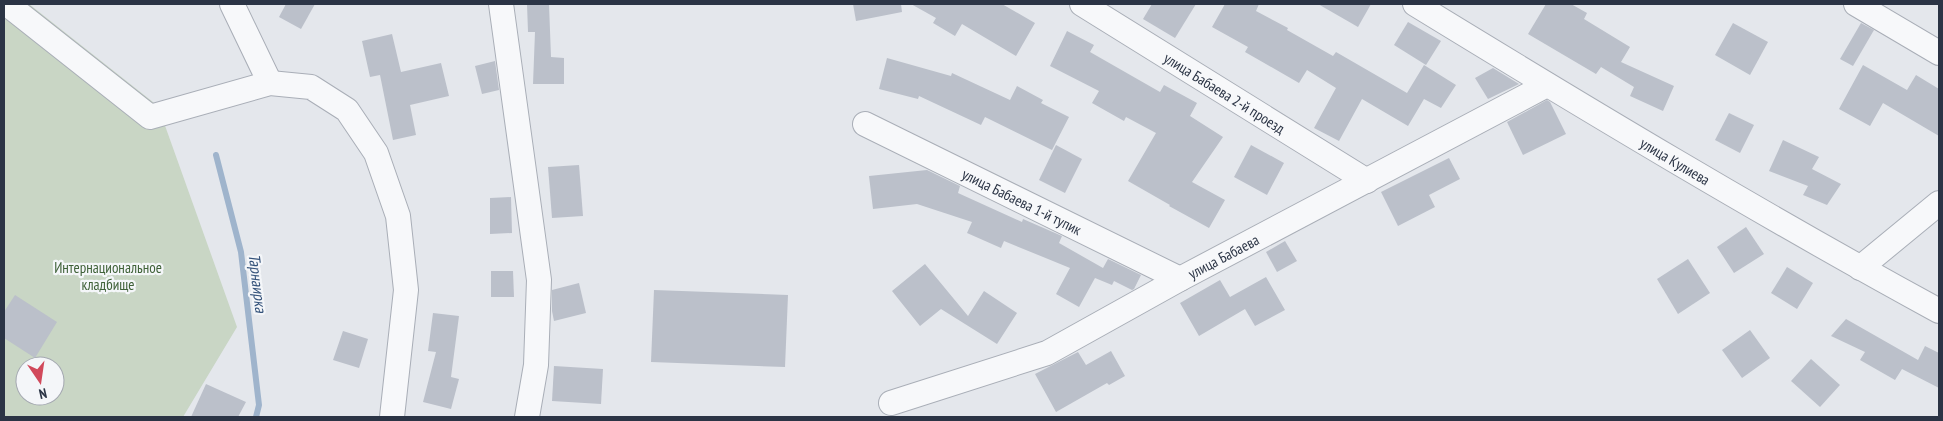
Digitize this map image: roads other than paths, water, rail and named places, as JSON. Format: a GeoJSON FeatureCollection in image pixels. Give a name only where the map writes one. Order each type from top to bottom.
{"type":"FeatureCollection","features":[{"type":"Feature","properties":{"kind":"street"},"geometry":{"type":"LineString","coordinates":[[7,4],[150,117],[270,83],[311,87],[347,110],[376,153],[398,216],[406,290],[392,417]]}},
{"type":"Feature","properties":{"kind":"street"},"geometry":{"type":"LineString","coordinates":[[232,4],[270,83]]}},
{"type":"Feature","properties":{"kind":"street"},"geometry":{"type":"LineString","coordinates":[[501,4],[539,280],[536,365],[527,417]]}},
{"type":"Feature","properties":{"kind":"street","name":"улица Бабаева 2-й проезд"},"geometry":{"type":"LineString","coordinates":[[1082,4],[1367,181]]}},
{"type":"Feature","properties":{"kind":"street","name":"улица Кулиева"},"geometry":{"type":"LineString","coordinates":[[1415,4],[1547,85],[1860,268],[1939,311]]}},
{"type":"Feature","properties":{"kind":"street"},"geometry":{"type":"LineString","coordinates":[[1856,4],[1939,53]]}},
{"type":"Feature","properties":{"kind":"street","name":"улица Бабаева"},"geometry":{"type":"LineString","coordinates":[[891,403],[1047,353],[1180,280],[1547,85]]}},
{"type":"Feature","properties":{"kind":"street","name":"улица Бабаева 1-й тупик"},"geometry":{"type":"LineString","coordinates":[[865,124],[1180,280]]}},
{"type":"Feature","properties":{"kind":"street"},"geometry":{"type":"LineString","coordinates":[[1860,268],[1939,203]]}},
{"type":"Feature","properties":{"kind":"waterway","name":"Тарнаирка"},"geometry":{"type":"LineString","coordinates":[[216,155],[241,252],[259,405],[256,417]]}},
{"type":"Feature","properties":{"kind":"park label","name":"Интернациональное кладбище"},"geometry":{"type":"Point","coordinates":[108,276]}}]}
